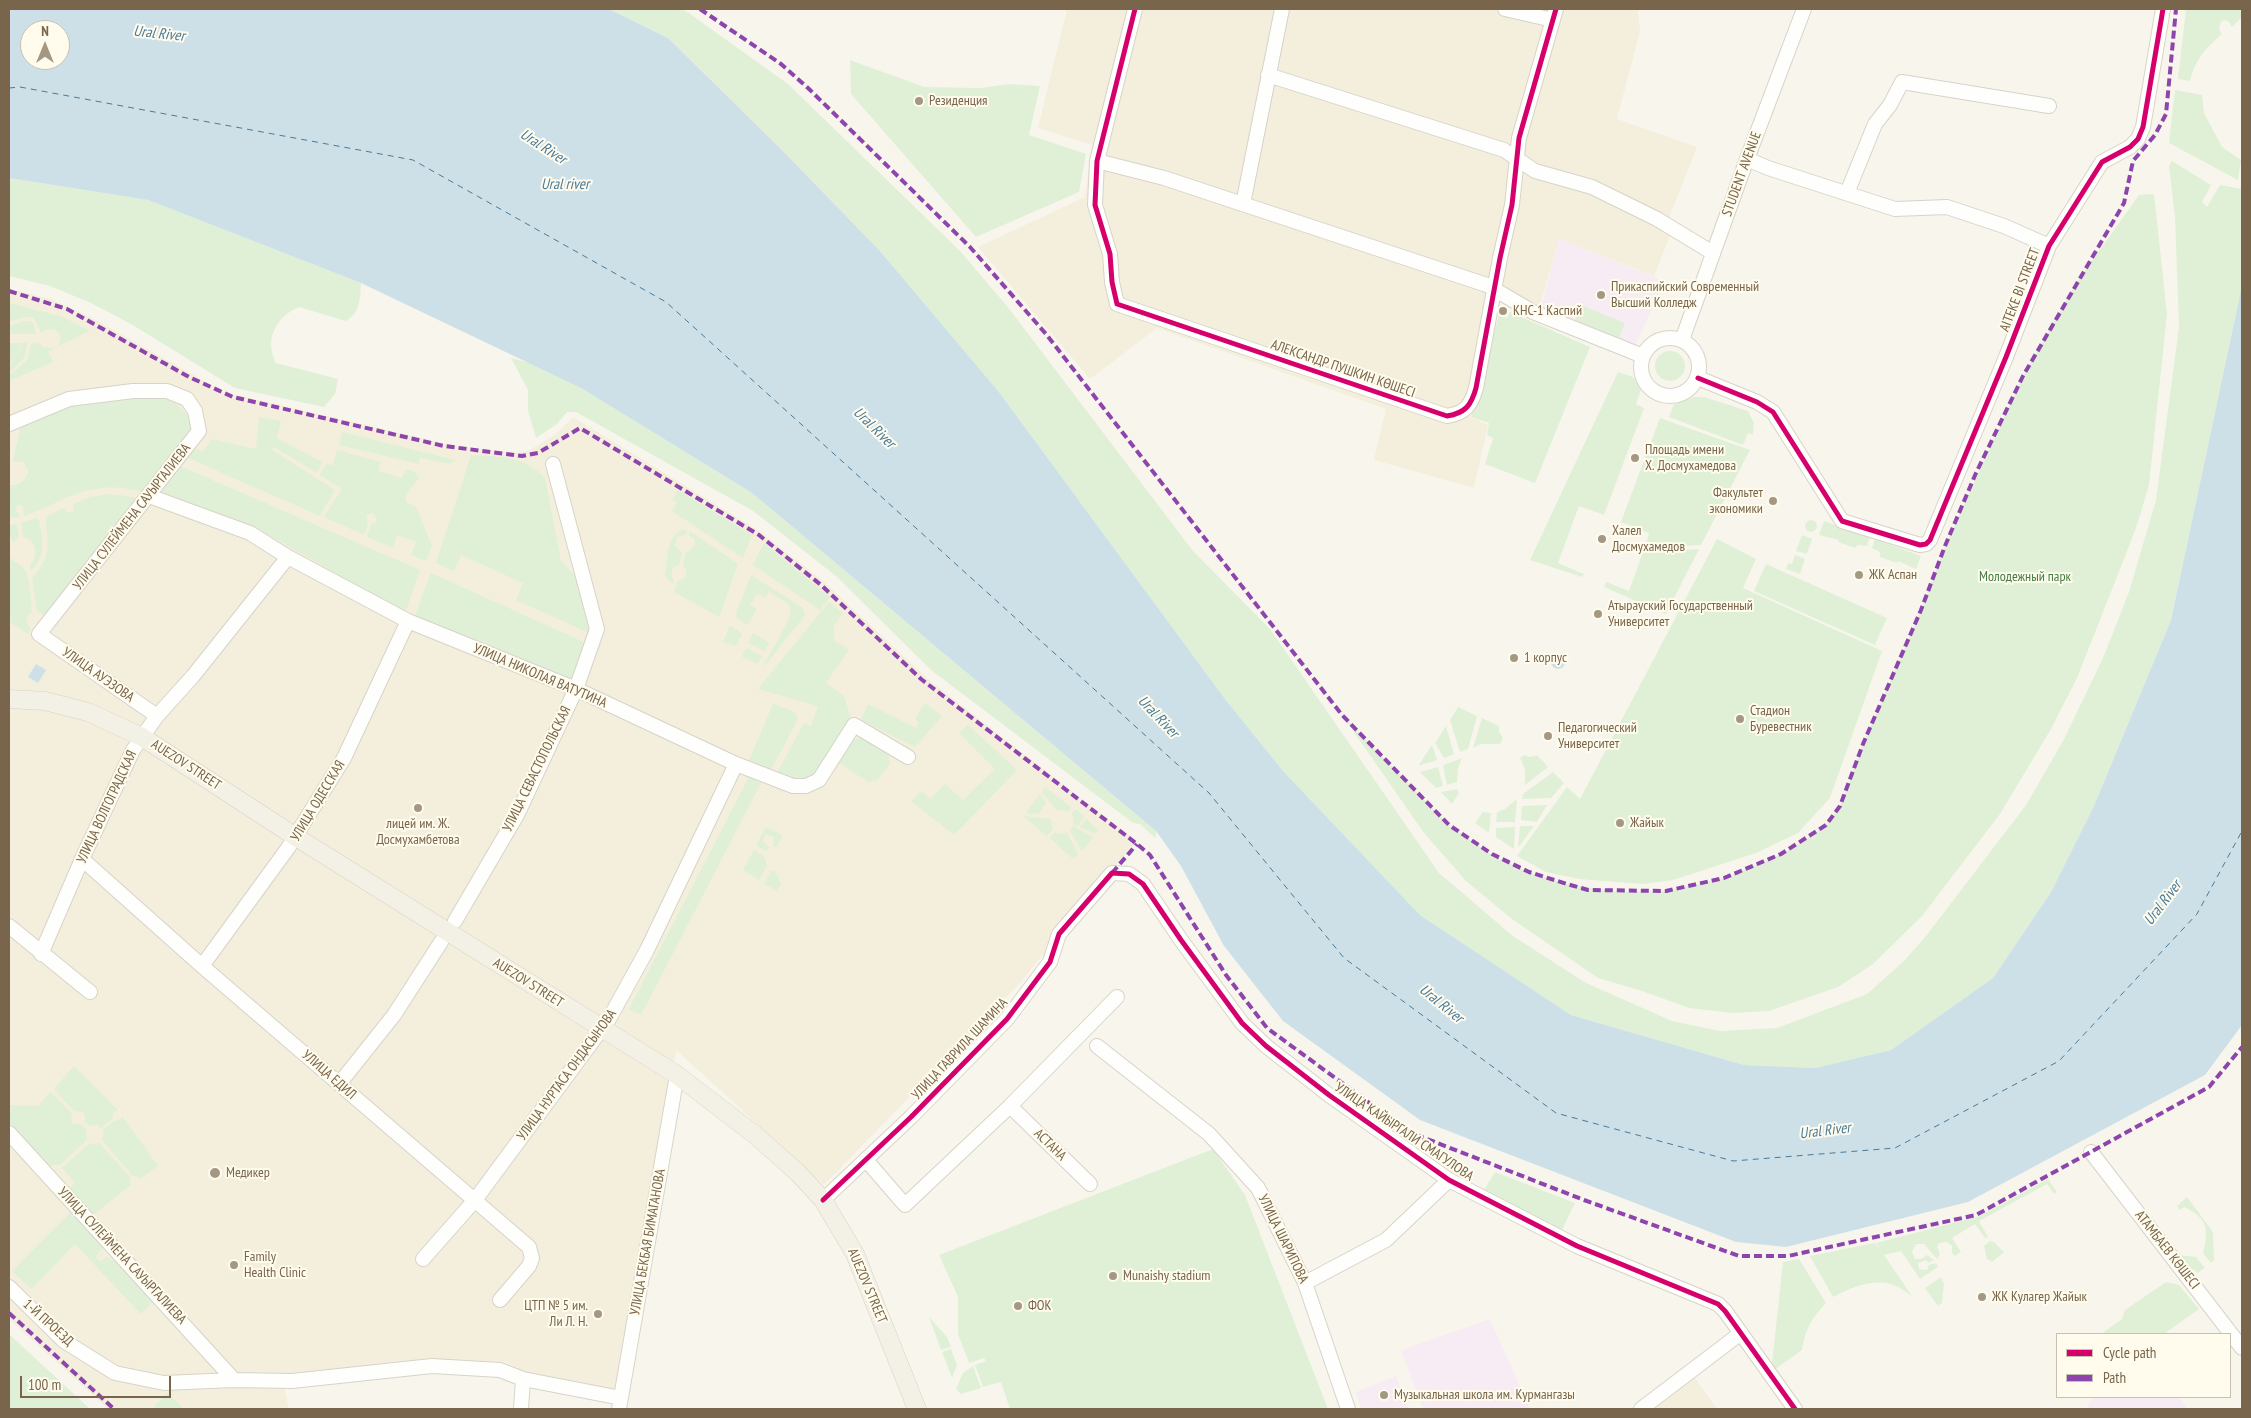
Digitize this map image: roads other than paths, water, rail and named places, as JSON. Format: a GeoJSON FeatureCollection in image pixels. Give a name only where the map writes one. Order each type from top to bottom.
{"type":"FeatureCollection","features":[{"type":"Feature","properties":{"kind":"main road","name":"AUEZOV STREET"},"geometry":{"type":"LineString","coordinates":[[9,699],[45,701],[88,712],[142,736],[296,837],[677,1075],[754,1134],[798,1173],[823,1200],[860,1262],[917,1409]]}},
{"type":"Feature","properties":{"kind":"street"},"geometry":{"type":"LineString","coordinates":[[1135,9],[1097,162],[1164,178],[1487,285],[1533,312],[1643,356]]}},
{"type":"Feature","properties":{"kind":"street"},"geometry":{"type":"LineString","coordinates":[[1243,204],[1282,9]]}},
{"type":"Feature","properties":{"kind":"street"},"geometry":{"type":"LineString","coordinates":[[1494,290],[1512,205],[1519,138],[1555,14],[1505,9]]}},
{"type":"Feature","properties":{"kind":"street","name":"STUDENT AVENUE"},"geometry":{"type":"LineString","coordinates":[[1682,340],[1747,159],[1804,9]]}},
{"type":"Feature","properties":{"kind":"street","name":"AITEKE BI STREET"},"geometry":{"type":"LineString","coordinates":[[1698,378],[1757,402],[1773,412],[1842,521],[1920,545],[1926,544],[1930,540],[2006,358],[2049,246],[2102,162],[2130,147],[2138,139],[2143,127],[2163,9]]}},
{"type":"Feature","properties":{"kind":"street"},"geometry":{"type":"LineString","coordinates":[[1268,75],[1493,146],[1516,157],[1535,171],[1578,182],[1601,192],[1657,220],[1713,253]]}},
{"type":"Feature","properties":{"kind":"street"},"geometry":{"type":"LineString","coordinates":[[1847,193],[1875,124],[1890,105],[1902,82],[2049,106]]}},
{"type":"Feature","properties":{"kind":"street"},"geometry":{"type":"LineString","coordinates":[[1747,159],[1768,168],[1895,208],[1947,207],[2004,226],[2049,246]]}},
{"type":"Feature","properties":{"kind":"street","name":"АЛЕКСАНДР ПУШКИН КӨШЕСІ"},"geometry":{"type":"LineString","coordinates":[[1097,162],[1095,205],[1110,254],[1112,282],[1117,304],[1447,416],[1465,411],[1472,402],[1494,290]]}},
{"type":"Feature","properties":{"kind":"street"},"geometry":{"type":"LineString","coordinates":[[1662,339],[1682,340],[1689,344],[1697,356],[1700,367],[1698,378],[1685,393],[1666,396],[1656,393],[1648,387],[1643,378],[1641,369],[1643,356],[1654,343],[1662,339]]}},
{"type":"Feature","properties":{"kind":"street","name":"УЛИЦА СУЛЕЙМЕНА САУЫРГАЛИЕВА"},"geometry":{"type":"LineString","coordinates":[[9,424],[69,398],[133,391],[167,391],[187,399],[194,411],[199,431],[39,634]]}},
{"type":"Feature","properties":{"kind":"street","name":"УЛИЦА СЕВАСТОПОЛЬСКАЯ"},"geometry":{"type":"LineString","coordinates":[[454,921],[517,816],[576,689],[597,629],[553,464]]}},
{"type":"Feature","properties":{"kind":"street","name":"УЛИЦА НИКОЛАЯ ВАТУТИНА"},"geometry":{"type":"LineString","coordinates":[[149,496],[250,533],[288,556],[408,621],[576,689],[736,764],[792,786],[806,786],[819,780],[854,725],[908,757]]}},
{"type":"Feature","properties":{"kind":"street","name":"УЛИЦА ВОЛГОГРАДСКАЯ"},"geometry":{"type":"LineString","coordinates":[[41,954],[125,766],[142,736],[157,716],[193,676],[288,556]]}},
{"type":"Feature","properties":{"kind":"street","name":"УЛИЦА ОДЕССКАЯ"},"geometry":{"type":"LineString","coordinates":[[202,966],[296,837],[344,758],[408,621]]}},
{"type":"Feature","properties":{"kind":"street","name":"УЛИЦА АУЭЗОВА"},"geometry":{"type":"LineString","coordinates":[[39,634],[157,716]]}},
{"type":"Feature","properties":{"kind":"street","name":"УЛИЦА НУРТАСА ОНДАСЫНОВА"},"geometry":{"type":"LineString","coordinates":[[423,1259],[475,1200],[609,1019],[647,950],[736,764]]}},
{"type":"Feature","properties":{"kind":"street","name":"УЛИЦА ЕДИЛ"},"geometry":{"type":"LineString","coordinates":[[82,859],[202,966],[529,1247],[532,1258],[529,1266],[500,1300]]}},
{"type":"Feature","properties":{"kind":"street","name":"УЛИЦА ГАВРИЛА ШАМИНА"},"geometry":{"type":"LineString","coordinates":[[823,1200],[866,1160],[1007,1019],[1050,962],[1059,934],[1112,873]]}},
{"type":"Feature","properties":{"kind":"street","name":"УЛИЦА КАЙЫРГАЛИ СМАГУЛОВА"},"geometry":{"type":"LineString","coordinates":[[1112,873],[1129,874],[1143,884],[1181,940],[1253,1035],[1329,1095],[1449,1180],[1577,1246],[1709,1299],[1726,1311],[1795,1409]]}},
{"type":"Feature","properties":{"kind":"street"},"geometry":{"type":"LineString","coordinates":[[9,926],[90,992]]}},
{"type":"Feature","properties":{"kind":"street"},"geometry":{"type":"LineString","coordinates":[[339,1084],[394,1015],[441,942]]}},
{"type":"Feature","properties":{"kind":"street"},"geometry":{"type":"LineString","coordinates":[[866,1160],[905,1205],[1010,1106],[1116,997]]}},
{"type":"Feature","properties":{"kind":"street","name":"УЛИЦА ШАРИПОВА"},"geometry":{"type":"LineString","coordinates":[[1098,1046],[1209,1134],[1258,1188],[1305,1283],[1348,1409]]}},
{"type":"Feature","properties":{"kind":"street","name":"УЛИЦА БЕКБАЯ БИМАГАНОВА"},"geometry":{"type":"LineString","coordinates":[[620,1404],[677,1075]]}},
{"type":"Feature","properties":{"kind":"street","name":"АСТАНА"},"geometry":{"type":"LineString","coordinates":[[1010,1106],[1090,1184]]}},
{"type":"Feature","properties":{"kind":"street","name":"УЛИЦА СУЛЕЙМЕНА САУЫРГАЛИЕВА"},"geometry":{"type":"LineString","coordinates":[[9,1133],[234,1380]]}},
{"type":"Feature","properties":{"kind":"street","name":"АТАМБАЕВ КӨШЕСІ"},"geometry":{"type":"LineString","coordinates":[[2091,1152],[2230,1333]]}},
{"type":"Feature","properties":{"kind":"street"},"geometry":{"type":"LineString","coordinates":[[1305,1283],[1386,1240],[1449,1180]]}},
{"type":"Feature","properties":{"kind":"street","name":"1-Й ПРОЕЗД"},"geometry":{"type":"LineString","coordinates":[[9,1287],[64,1341],[115,1372],[164,1384],[234,1380]]}},
{"type":"Feature","properties":{"kind":"street"},"geometry":{"type":"LineString","coordinates":[[1642,1409],[1741,1333]]}},
{"type":"Feature","properties":{"kind":"street","name":"АТАМБАЕВ КӨШЕСІ"},"geometry":{"type":"LineString","coordinates":[[2231,1334],[2242,1348]]}},
{"type":"Feature","properties":{"kind":"street"},"geometry":{"type":"LineString","coordinates":[[234,1380],[292,1382],[432,1366],[500,1370],[522,1379],[620,1404]]}},
{"type":"Feature","properties":{"kind":"street"},"geometry":{"type":"LineString","coordinates":[[521,1409],[522,1379]]}},
{"type":"Feature","properties":{"kind":"water","name":"Ural river"},"geometry":{"type":"Polygon","coordinates":[[[9,9],[609,9],[668,38],[779,147],[880,251],[999,392],[1225,699],[1283,771],[1420,915],[1571,1015],[1744,1065],[1815,1068],[1891,1050],[1993,978],[2051,892],[2094,806],[2171,620],[2242,285],[2242,1025],[2205,1075],[1968,1202],[1786,1247],[1736,1242],[1420,1120],[1283,1021],[1224,946],[1181,866],[1156,831],[752,493],[581,388],[361,283],[148,200],[9,178],[9,9]]]}},
{"type":"Feature","properties":{"kind":"water"},"geometry":{"type":"Polygon","coordinates":[[[1555,655],[1561,655],[1565,662],[1561,669],[1555,669],[1551,665],[1551,659],[1555,655]]]}},
{"type":"Feature","properties":{"kind":"water"},"geometry":{"type":"Polygon","coordinates":[[[36,664],[46,670],[38,683],[28,677],[36,664]]]}},
{"type":"Feature","properties":{"kind":"place","name":"Резиденция"},"geometry":{"type":"Point","coordinates":[919,101]}},
{"type":"Feature","properties":{"kind":"place","name":"Прикаспийский Современный Высший Колледж"},"geometry":{"type":"Point","coordinates":[1601,295]}},
{"type":"Feature","properties":{"kind":"place","name":"КНС-1 Каспий"},"geometry":{"type":"Point","coordinates":[1503,311]}},
{"type":"Feature","properties":{"kind":"place","name":"Площадь имени Х. Досмухамедова"},"geometry":{"type":"Point","coordinates":[1635,458]}},
{"type":"Feature","properties":{"kind":"place","name":"Факультет экономики"},"geometry":{"type":"Point","coordinates":[1773,501]}},
{"type":"Feature","properties":{"kind":"place","name":"Халел Досмухамедов"},"geometry":{"type":"Point","coordinates":[1602,539]}},
{"type":"Feature","properties":{"kind":"place","name":"ЖК Аспан"},"geometry":{"type":"Point","coordinates":[1859,575]}},
{"type":"Feature","properties":{"kind":"place","name":"Атырауский Государственный Университет"},"geometry":{"type":"Point","coordinates":[1598,614]}},
{"type":"Feature","properties":{"kind":"place","name":"1 корпус"},"geometry":{"type":"Point","coordinates":[1514,658]}},
{"type":"Feature","properties":{"kind":"place","name":"Стадион Буревестник"},"geometry":{"type":"Point","coordinates":[1740,719]}},
{"type":"Feature","properties":{"kind":"place","name":"Педагогический Университет"},"geometry":{"type":"Point","coordinates":[1548,736]}},
{"type":"Feature","properties":{"kind":"place","name":"лицей им. Ж. Досмухамбетова"},"geometry":{"type":"Point","coordinates":[418,808]}},
{"type":"Feature","properties":{"kind":"place","name":"Жайык"},"geometry":{"type":"Point","coordinates":[1620,823]}},
{"type":"Feature","properties":{"kind":"place","name":"Медикер"},"geometry":{"type":"Point","coordinates":[215,1173]}},
{"type":"Feature","properties":{"kind":"place","name":"Family Health Clinic"},"geometry":{"type":"Point","coordinates":[234,1265]}},
{"type":"Feature","properties":{"kind":"place","name":"Munaishy stadium"},"geometry":{"type":"Point","coordinates":[1113,1276]}},
{"type":"Feature","properties":{"kind":"place","name":"ЖК Кулагер Жайык"},"geometry":{"type":"Point","coordinates":[1982,1297]}},
{"type":"Feature","properties":{"kind":"place","name":"ФОК"},"geometry":{"type":"Point","coordinates":[1018,1306]}},
{"type":"Feature","properties":{"kind":"place","name":"ЦТП № 5 им. Ли Л. Н."},"geometry":{"type":"Point","coordinates":[598,1314]}},
{"type":"Feature","properties":{"kind":"place","name":"Музыкальная школа им. Курмангазы"},"geometry":{"type":"Point","coordinates":[1384,1395]}},
{"type":"Feature","properties":{"kind":"water label","name":"Ural River"},"geometry":{"type":"Point","coordinates":[159,34]}},
{"type":"Feature","properties":{"kind":"water label","name":"Ural River"},"geometry":{"type":"Point","coordinates":[543,147]}},
{"type":"Feature","properties":{"kind":"water label","name":"Ural River"},"geometry":{"type":"Point","coordinates":[874,428]}},
{"type":"Feature","properties":{"kind":"water label","name":"Ural River"},"geometry":{"type":"Point","coordinates":[1158,717]}},
{"type":"Feature","properties":{"kind":"water label","name":"Ural River"},"geometry":{"type":"Point","coordinates":[2163,903]}},
{"type":"Feature","properties":{"kind":"water label","name":"Ural River"},"geometry":{"type":"Point","coordinates":[1441,1004]}},
{"type":"Feature","properties":{"kind":"water label","name":"Ural River"},"geometry":{"type":"Point","coordinates":[1825,1131]}},
{"type":"Feature","properties":{"kind":"park label","name":"Молодежный парк"},"geometry":{"type":"Point","coordinates":[2025,577]}}]}
